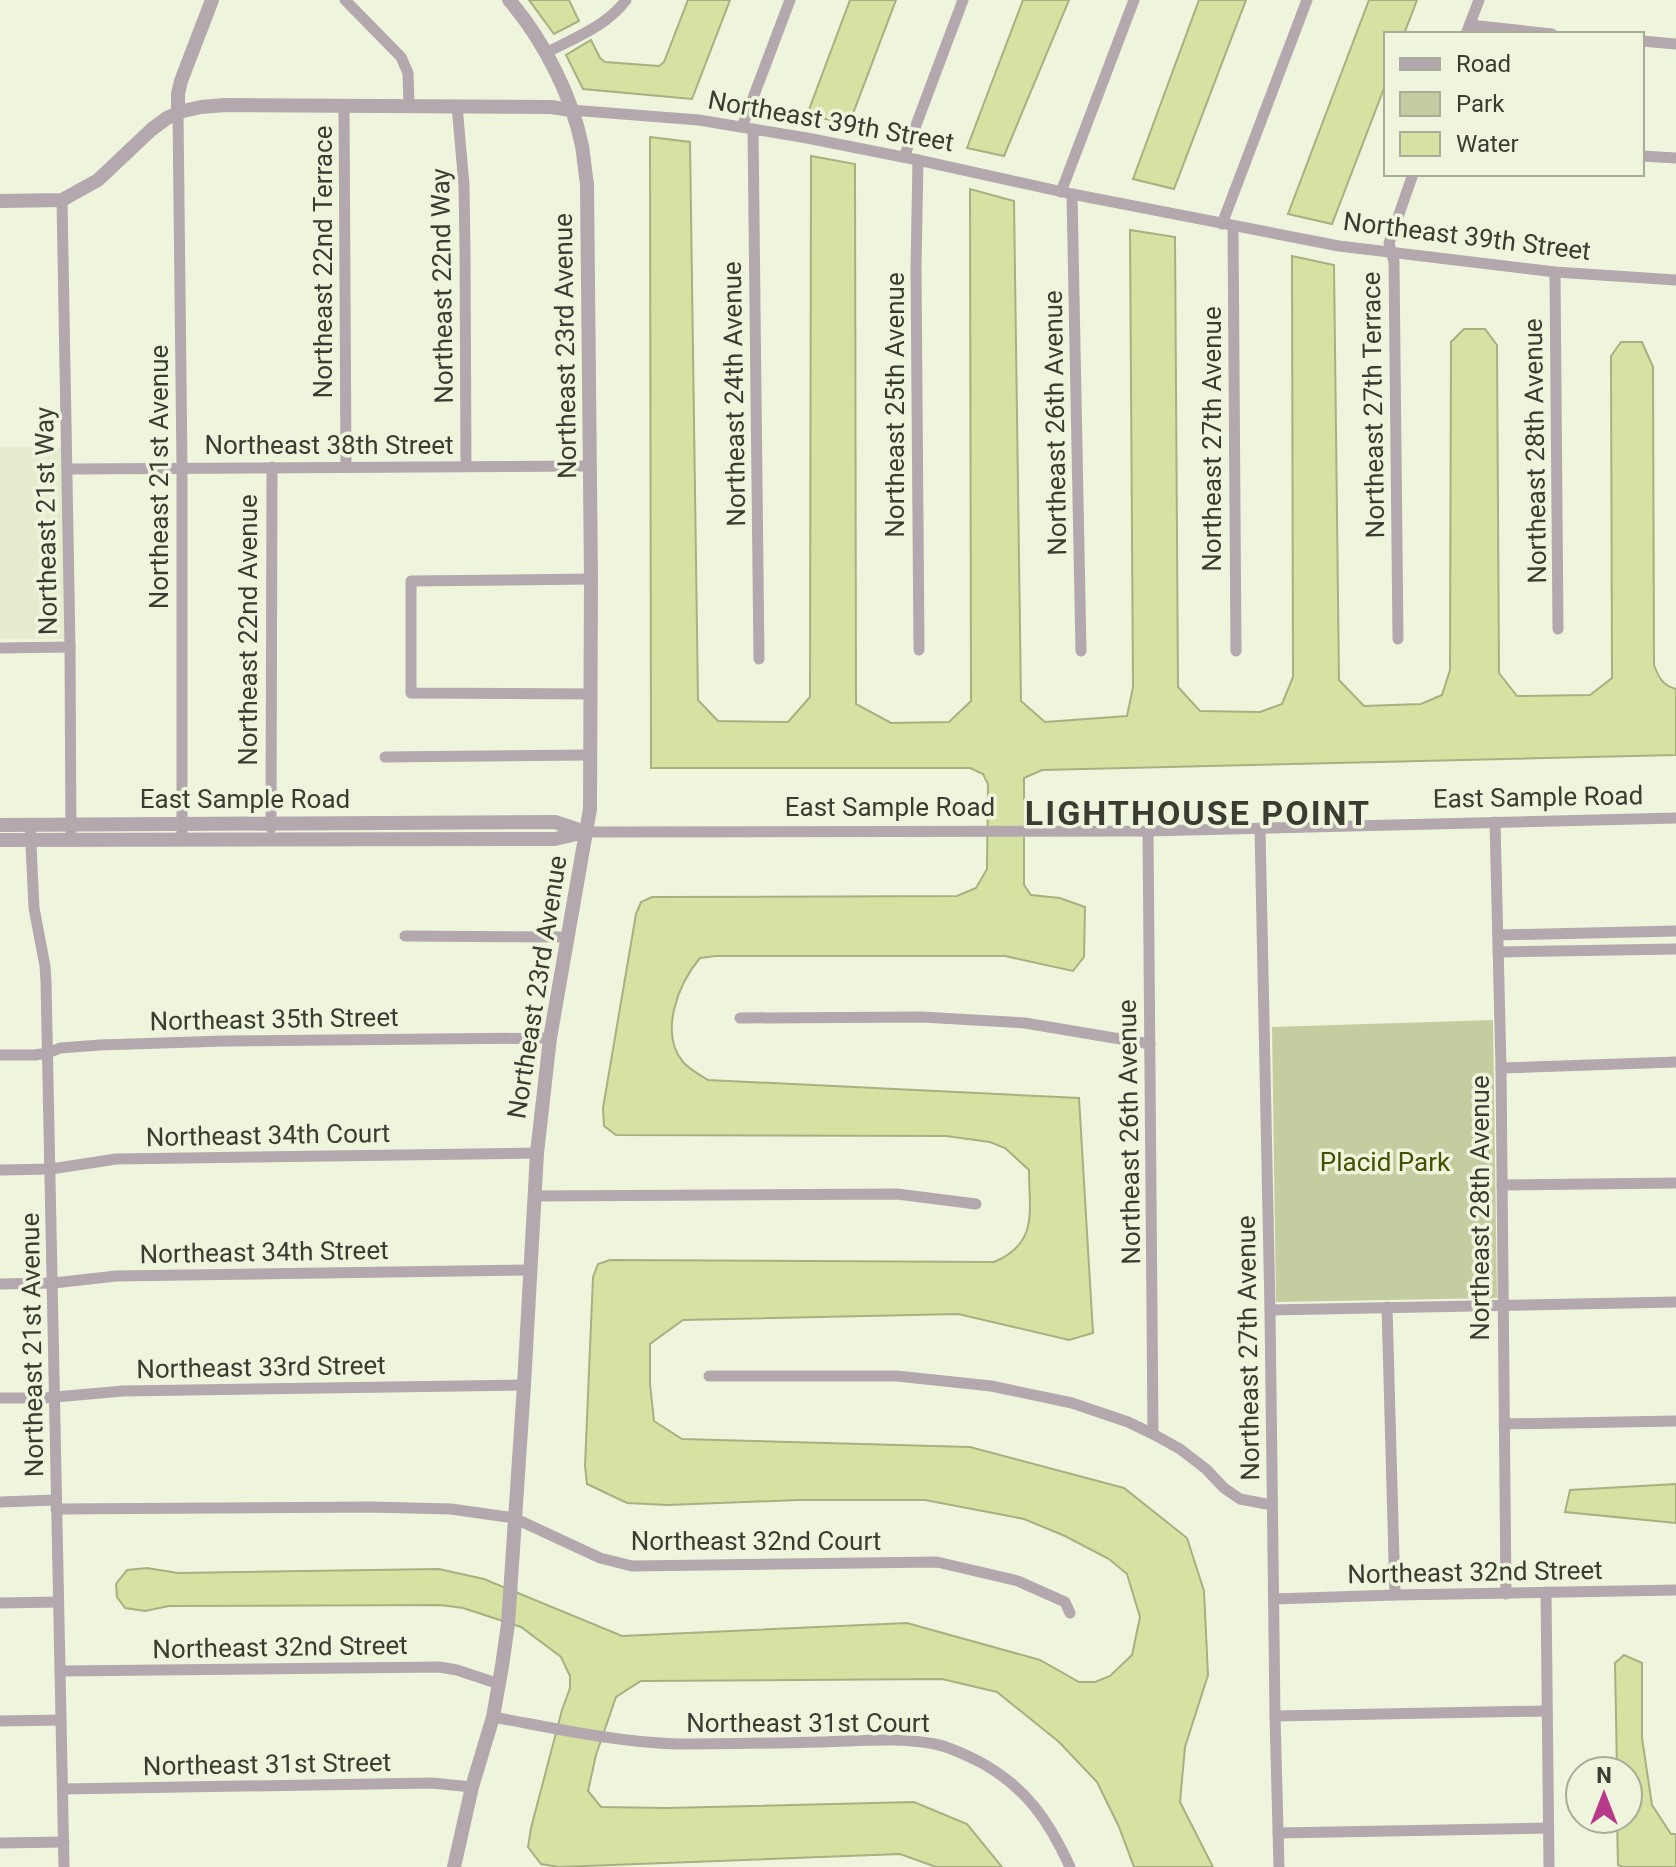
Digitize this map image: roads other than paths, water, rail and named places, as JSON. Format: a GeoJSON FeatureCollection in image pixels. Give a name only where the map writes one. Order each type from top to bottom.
{"type":"FeatureCollection","features":[{"type":"Feature","properties":{"kind":"street"},"geometry":{"type":"LineString","coordinates":[[178,113],[181,81],[212,0]]}},
{"type":"Feature","properties":{"kind":"street"},"geometry":{"type":"LineString","coordinates":[[345,0],[401,57],[408,73],[409,105]]}},
{"type":"Feature","properties":{"kind":"street","name":"Northeast 23rd Avenue"},"geometry":{"type":"LineString","coordinates":[[454,1867],[472,1787],[493,1717],[508,1624],[537,1153],[550,1038],[590,809],[587,184],[581,144],[552,50],[509,0]]}},
{"type":"Feature","properties":{"kind":"street"},"geometry":{"type":"LineString","coordinates":[[552,50],[617,12],[626,0]]}},
{"type":"Feature","properties":{"kind":"street","name":"Northeast 24th Avenue"},"geometry":{"type":"LineString","coordinates":[[759,659],[748,128],[790,0]]}},
{"type":"Feature","properties":{"kind":"street"},"geometry":{"type":"LineString","coordinates":[[904,157],[963,0]]}},
{"type":"Feature","properties":{"kind":"street","name":"Northeast 26th Avenue"},"geometry":{"type":"LineString","coordinates":[[1081,651],[1067,193],[1134,0]]}},
{"type":"Feature","properties":{"kind":"street","name":"Northeast 27th Avenue"},"geometry":{"type":"LineString","coordinates":[[1236,651],[1228,225],[1307,0]]}},
{"type":"Feature","properties":{"kind":"street"},"geometry":{"type":"LineString","coordinates":[[1479,0],[1468,30],[1510,32]]}},
{"type":"Feature","properties":{"kind":"street"},"geometry":{"type":"LineString","coordinates":[[1644,41],[1676,44]]}},
{"type":"Feature","properties":{"kind":"street","name":"Northeast 22nd Terrace"},"geometry":{"type":"LineString","coordinates":[[344,105],[346,467]]}},
{"type":"Feature","properties":{"kind":"street","name":"Northeast 22nd Way"},"geometry":{"type":"LineString","coordinates":[[457,106],[464,185],[466,466]]}},
{"type":"Feature","properties":{"kind":"street","name":"Northeast 39th Street"},"geometry":{"type":"LineString","coordinates":[[0,201],[62,200],[98,180],[167,118],[201,107],[551,107],[699,120],[807,138],[1339,246],[1555,272],[1676,280]]}},
{"type":"Feature","properties":{"kind":"street","name":"Northeast 21st Avenue"},"geometry":{"type":"LineString","coordinates":[[178,113],[182,840]]}},
{"type":"Feature","properties":{"kind":"street"},"geometry":{"type":"LineString","coordinates":[[1644,156],[1676,158]]}},
{"type":"Feature","properties":{"kind":"street","name":"Northeast 25th Avenue"},"geometry":{"type":"LineString","coordinates":[[918,160],[919,650]]}},
{"type":"Feature","properties":{"kind":"street","name":"Northeast 27th Terrace"},"geometry":{"type":"LineString","coordinates":[[1398,639],[1394,262],[1389,243],[1412,176]]}},
{"type":"Feature","properties":{"kind":"street","name":"Northeast 21st Way"},"geometry":{"type":"LineString","coordinates":[[62,200],[71,841]]}},
{"type":"Feature","properties":{"kind":"street","name":"Northeast 28th Avenue"},"geometry":{"type":"LineString","coordinates":[[1555,272],[1558,629]]}},
{"type":"Feature","properties":{"kind":"street","name":"Northeast 38th Street"},"geometry":{"type":"LineString","coordinates":[[68,469],[590,466]]}},
{"type":"Feature","properties":{"kind":"street","name":"Northeast 22nd Avenue"},"geometry":{"type":"LineString","coordinates":[[269,840],[272,824],[272,467]]}},
{"type":"Feature","properties":{"kind":"street"},"geometry":{"type":"LineString","coordinates":[[591,579],[411,581],[411,693],[591,694]]}},
{"type":"Feature","properties":{"kind":"street"},"geometry":{"type":"LineString","coordinates":[[0,648],[70,647]]}},
{"type":"Feature","properties":{"kind":"street"},"geometry":{"type":"LineString","coordinates":[[385,757],[590,755]]}},
{"type":"Feature","properties":{"kind":"street","name":"East Sample Road"},"geometry":{"type":"LineString","coordinates":[[0,840],[555,839],[585,832],[1148,831],[1676,818]]}},
{"type":"Feature","properties":{"kind":"street"},"geometry":{"type":"LineString","coordinates":[[481,822],[481,839]]}},
{"type":"Feature","properties":{"kind":"street","name":"East Sample Road"},"geometry":{"type":"LineString","coordinates":[[0,825],[555,822],[585,832]]}},
{"type":"Feature","properties":{"kind":"street","name":"Northeast 28th Avenue"},"geometry":{"type":"LineString","coordinates":[[1495,822],[1501,1068],[1506,1594]]}},
{"type":"Feature","properties":{"kind":"street","name":"Northeast 21st Avenue"},"geometry":{"type":"LineString","coordinates":[[30,824],[34,908],[45,966],[48,1053],[64,1867]]}},
{"type":"Feature","properties":{"kind":"street","name":"Northeast 27th Avenue"},"geometry":{"type":"LineString","coordinates":[[1260,828],[1279,1867]]}},
{"type":"Feature","properties":{"kind":"street","name":"Northeast 26th Avenue"},"geometry":{"type":"LineString","coordinates":[[1148,831],[1153,1434]]}},
{"type":"Feature","properties":{"kind":"street"},"geometry":{"type":"LineString","coordinates":[[1498,935],[1676,931]]}},
{"type":"Feature","properties":{"kind":"street"},"geometry":{"type":"LineString","coordinates":[[405,936],[568,937]]}},
{"type":"Feature","properties":{"kind":"street"},"geometry":{"type":"LineString","coordinates":[[1498,952],[1676,949]]}},
{"type":"Feature","properties":{"kind":"street"},"geometry":{"type":"LineString","coordinates":[[740,1018],[922,1017],[1025,1023],[1150,1044]]}},
{"type":"Feature","properties":{"kind":"street","name":"Northeast 35th Street"},"geometry":{"type":"LineString","coordinates":[[0,1055],[48,1053],[60,1048],[100,1045],[193,1042],[550,1038]]}},
{"type":"Feature","properties":{"kind":"street"},"geometry":{"type":"LineString","coordinates":[[1501,1068],[1676,1062]]}},
{"type":"Feature","properties":{"kind":"street","name":"Northeast 34th Court"},"geometry":{"type":"LineString","coordinates":[[0,1170],[51,1169],[116,1159],[537,1153]]}},
{"type":"Feature","properties":{"kind":"street"},"geometry":{"type":"LineString","coordinates":[[1502,1185],[1676,1183]]}},
{"type":"Feature","properties":{"kind":"street"},"geometry":{"type":"LineString","coordinates":[[534,1196],[897,1194],[976,1204]]}},
{"type":"Feature","properties":{"kind":"street","name":"Northeast 34th Street"},"geometry":{"type":"LineString","coordinates":[[0,1284],[54,1283],[116,1276],[530,1270]]}},
{"type":"Feature","properties":{"kind":"street"},"geometry":{"type":"LineString","coordinates":[[1270,1310],[1676,1302]]}},
{"type":"Feature","properties":{"kind":"street"},"geometry":{"type":"LineString","coordinates":[[1387,1307],[1395,1595]]}},
{"type":"Feature","properties":{"kind":"street"},"geometry":{"type":"LineString","coordinates":[[709,1376],[897,1376],[991,1386],[1072,1403],[1128,1422],[1180,1449],[1240,1499],[1272,1505]]}},
{"type":"Feature","properties":{"kind":"street","name":"Northeast 33rd Street"},"geometry":{"type":"LineString","coordinates":[[0,1398],[123,1391],[524,1385]]}},
{"type":"Feature","properties":{"kind":"street"},"geometry":{"type":"LineString","coordinates":[[1504,1424],[1676,1421]]}},
{"type":"Feature","properties":{"kind":"street","name":"Northeast 32nd Court"},"geometry":{"type":"LineString","coordinates":[[0,1502],[424,1507],[477,1512],[514,1518],[600,1558],[632,1566],[937,1562],[1018,1581],[1065,1602],[1070,1613]]}},
{"type":"Feature","properties":{"kind":"street","name":"Northeast 32nd Street"},"geometry":{"type":"LineString","coordinates":[[1274,1599],[1676,1590]]}},
{"type":"Feature","properties":{"kind":"street"},"geometry":{"type":"LineString","coordinates":[[1546,1592],[1549,1867]]}},
{"type":"Feature","properties":{"kind":"street"},"geometry":{"type":"LineString","coordinates":[[0,1603],[58,1602]]}},
{"type":"Feature","properties":{"kind":"street","name":"Northeast 32nd Street"},"geometry":{"type":"LineString","coordinates":[[60,1671],[439,1667],[499,1684]]}},
{"type":"Feature","properties":{"kind":"street"},"geometry":{"type":"LineString","coordinates":[[1275,1716],[1546,1711]]}},
{"type":"Feature","properties":{"kind":"street","name":"Northeast 31st Court"},"geometry":{"type":"LineString","coordinates":[[493,1717],[643,1743],[897,1740],[937,1744],[969,1756],[998,1772],[1021,1791],[1051,1828],[1070,1867]]}},
{"type":"Feature","properties":{"kind":"street"},"geometry":{"type":"LineString","coordinates":[[0,1721],[61,1720]]}},
{"type":"Feature","properties":{"kind":"street","name":"Northeast 31st Street"},"geometry":{"type":"LineString","coordinates":[[63,1789],[432,1783],[472,1787]]}},
{"type":"Feature","properties":{"kind":"street"},"geometry":{"type":"LineString","coordinates":[[1278,1833],[1548,1828]]}},
{"type":"Feature","properties":{"kind":"street"},"geometry":{"type":"LineString","coordinates":[[0,1843],[64,1842]]}},
{"type":"Feature","properties":{"kind":"water"},"geometry":{"type":"Polygon","coordinates":[[[529,0],[569,0],[579,21],[554,34],[529,0]]]}},
{"type":"Feature","properties":{"kind":"water"},"geometry":{"type":"Polygon","coordinates":[[[688,0],[730,0],[692,99],[583,89],[566,55],[591,40],[605,62],[659,66],[664,62],[688,0]]]}},
{"type":"Feature","properties":{"kind":"water"},"geometry":{"type":"Polygon","coordinates":[[[850,0],[896,0],[849,124],[807,115],[850,0]]]}},
{"type":"Feature","properties":{"kind":"water"},"geometry":{"type":"Polygon","coordinates":[[[1023,0],[1069,0],[1004,156],[967,148],[1023,0]]]}},
{"type":"Feature","properties":{"kind":"water"},"geometry":{"type":"Polygon","coordinates":[[[1199,0],[1246,0],[1174,189],[1133,179],[1199,0]]]}},
{"type":"Feature","properties":{"kind":"water"},"geometry":{"type":"Polygon","coordinates":[[[1369,0],[1417,0],[1405,32],[1384,32],[1384,88],[1332,224],[1288,214],[1369,0]]]}},
{"type":"Feature","properties":{"kind":"water"},"geometry":{"type":"Polygon","coordinates":[[[650,137],[690,142],[698,700],[718,721],[788,722],[810,697],[811,156],[855,164],[856,704],[891,723],[949,722],[971,701],[970,189],[1014,201],[1021,701],[1045,722],[1127,716],[1133,687],[1130,230],[1175,237],[1178,687],[1200,711],[1260,712],[1282,704],[1293,677],[1292,256],[1334,265],[1339,680],[1364,706],[1421,704],[1442,695],[1450,670],[1451,342],[1464,329],[1485,329],[1497,345],[1499,673],[1517,696],[1590,695],[1612,678],[1611,356],[1621,342],[1642,342],[1653,367],[1654,665],[1662,680],[1676,689],[1676,755],[1042,770],[1024,778],[1024,885],[1031,895],[1060,898],[1085,907],[1084,957],[1073,971],[1005,956],[716,956],[700,958],[685,981],[674,1009],[672,1037],[676,1050],[685,1065],[708,1080],[1079,1098],[1093,1333],[1069,1340],[958,1314],[683,1320],[650,1344],[654,1421],[682,1439],[970,1447],[1124,1488],[1187,1538],[1204,1591],[1208,1675],[1185,1747],[1180,1802],[1213,1867],[1134,1867],[1097,1782],[1059,1742],[997,1692],[942,1679],[641,1681],[616,1697],[596,1755],[588,1791],[601,1807],[914,1802],[967,1824],[1002,1867],[936,1867],[900,1854],[559,1867],[541,1864],[528,1847],[570,1688],[570,1676],[561,1657],[521,1627],[463,1608],[440,1605],[169,1606],[145,1611],[125,1608],[117,1597],[116,1584],[127,1570],[147,1568],[178,1573],[439,1569],[484,1579],[622,1636],[907,1623],[1040,1660],[1079,1682],[1095,1682],[1110,1676],[1132,1655],[1140,1617],[1127,1574],[1109,1559],[1024,1519],[925,1500],[798,1500],[668,1505],[627,1503],[587,1484],[585,1466],[593,1277],[598,1264],[610,1260],[994,1262],[1018,1245],[1025,1235],[1030,1212],[1029,1170],[1005,1148],[990,1142],[946,1136],[616,1135],[604,1126],[603,1108],[636,914],[641,902],[652,897],[957,896],[976,888],[987,869],[988,784],[983,774],[970,768],[651,768],[650,137]]]}},
{"type":"Feature","properties":{"kind":"water"},"geometry":{"type":"Polygon","coordinates":[[[1676,1484],[1676,1523],[1565,1512],[1570,1490],[1676,1484]]]}},
{"type":"Feature","properties":{"kind":"water"},"geometry":{"type":"Polygon","coordinates":[[[1624,1655],[1642,1663],[1642,1738],[1652,1805],[1671,1834],[1676,1834],[1676,1867],[1618,1865],[1617,1835],[1644,1835],[1644,1755],[1617,1755],[1615,1663],[1624,1655]]]}},
{"type":"Feature","properties":{"kind":"district","name":"LIGHTHOUSE POINT"},"geometry":{"type":"Point","coordinates":[1198,813]}},
{"type":"Feature","properties":{"kind":"park label","name":"Placid Park"},"geometry":{"type":"Point","coordinates":[1385,1162]}}]}
